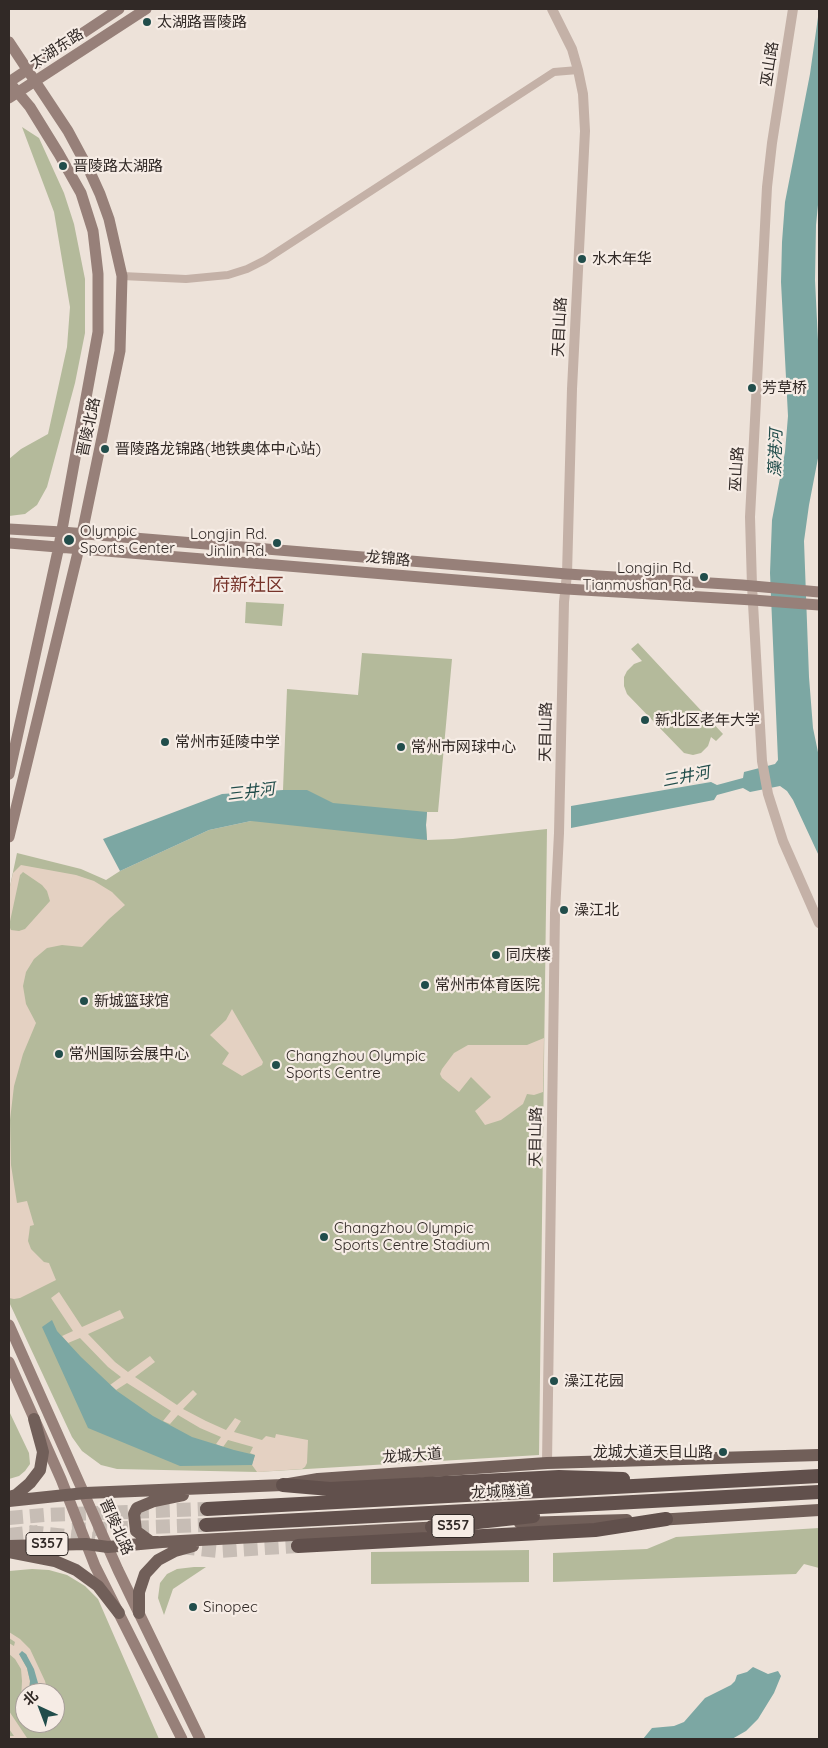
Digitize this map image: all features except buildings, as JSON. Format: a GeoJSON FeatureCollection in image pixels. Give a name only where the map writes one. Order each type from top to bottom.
{"type":"FeatureCollection","features":[{"type":"Feature","properties":{"kind":"highway"},"geometry":{"type":"LineString","coordinates":[[283,1485],[330,1489],[559,1477],[675,1480],[819,1476]]}},
{"type":"Feature","properties":{"kind":"highway","name":"龙城隧道"},"geometry":{"type":"LineString","coordinates":[[206,1509],[796,1478]]}},
{"type":"Feature","properties":{"kind":"highway"},"geometry":{"type":"LineString","coordinates":[[432,1527],[530,1516],[726,1506],[797,1493],[819,1492]]}},
{"type":"Feature","properties":{"kind":"highway","name":"龙城隧道"},"geometry":{"type":"LineString","coordinates":[[206,1525],[797,1493]]}},
{"type":"Feature","properties":{"kind":"highway"},"geometry":{"type":"LineString","coordinates":[[298,1546],[596,1530],[666,1520]]}},
{"type":"Feature","properties":{"kind":"main road","name":"太湖东路"},"geometry":{"type":"LineString","coordinates":[[9,82],[119,9]]}},
{"type":"Feature","properties":{"kind":"main road","name":"太湖东路"},"geometry":{"type":"LineString","coordinates":[[14,95],[146,9]]}},
{"type":"Feature","properties":{"kind":"main road","name":"晋陵北路"},"geometry":{"type":"LineString","coordinates":[[9,42],[68,131],[100,194],[109,219],[122,276],[120,351],[79,548],[9,837]]}},
{"type":"Feature","properties":{"kind":"main road","name":"晋陵北路"},"geometry":{"type":"LineString","coordinates":[[9,82],[14,95],[30,107],[81,192],[93,231],[98,274],[98,332],[62,532],[9,774]]}},
{"type":"Feature","properties":{"kind":"main road","name":"龙锦路"},"geometry":{"type":"LineString","coordinates":[[9,529],[567,574],[765,586],[815,591]]}},
{"type":"Feature","properties":{"kind":"main road","name":"龙锦路"},"geometry":{"type":"LineString","coordinates":[[9,543],[566,589],[815,605]]}},
{"type":"Feature","properties":{"kind":"main road","name":"晋陵北路"},"geometry":{"type":"LineString","coordinates":[[9,1325],[108,1547],[200,1739]]}},
{"type":"Feature","properties":{"kind":"main road"},"geometry":{"type":"LineString","coordinates":[[9,1362],[67,1495],[95,1566],[182,1739]]}},
{"type":"Feature","properties":{"kind":"main road"},"geometry":{"type":"LineString","coordinates":[[9,1497],[16,1495],[30,1483],[40,1470],[43,1452],[34,1419]]}},
{"type":"Feature","properties":{"kind":"main road","name":"龙城大道"},"geometry":{"type":"LineString","coordinates":[[9,1501],[84,1493],[283,1485],[318,1479],[547,1462],[819,1455]]}},
{"type":"Feature","properties":{"kind":"main road"},"geometry":{"type":"LineString","coordinates":[[162,1542],[151,1542],[136,1531],[134,1514],[138,1508],[154,1501],[214,1488]]}},
{"type":"Feature","properties":{"kind":"main road","name":"S357"},"geometry":{"type":"LineString","coordinates":[[9,1546],[86,1544],[108,1547],[162,1542],[432,1527],[529,1522],[666,1520],[819,1510]]}},
{"type":"Feature","properties":{"kind":"main road"},"geometry":{"type":"LineString","coordinates":[[139,1613],[139,1592],[144,1574],[158,1560],[175,1551],[224,1539]]}},
{"type":"Feature","properties":{"kind":"main road"},"geometry":{"type":"LineString","coordinates":[[9,1552],[55,1561],[76,1570],[98,1586],[119,1613]]}},
{"type":"Feature","properties":{"kind":"street","name":"天目山路"},"geometry":{"type":"LineString","coordinates":[[547,1462],[555,913],[572,389],[585,131],[583,94],[578,70],[572,49],[552,9]]}},
{"type":"Feature","properties":{"kind":"street","name":"巫山路"},"geometry":{"type":"LineString","coordinates":[[793,9],[767,187],[750,517],[762,762],[768,794],[783,842],[819,923]]}},
{"type":"Feature","properties":{"kind":"street"},"geometry":{"type":"LineString","coordinates":[[122,276],[186,279],[228,275],[247,270],[554,72],[578,70]]}},
{"type":"Feature","properties":{"kind":"green space"},"geometry":{"type":"Polygon","coordinates":[[[22,127],[39,138],[64,193],[74,224],[85,279],[85,333],[75,383],[47,487],[37,505],[25,514],[9,516],[9,459],[21,449],[48,434],[67,347],[70,307],[54,212],[22,127]]]}},
{"type":"Feature","properties":{"kind":"green space"},"geometry":{"type":"Polygon","coordinates":[[[246,602],[284,604],[282,626],[245,623],[246,602]]]}},
{"type":"Feature","properties":{"kind":"green space"},"geometry":{"type":"Polygon","coordinates":[[[638,643],[723,734],[716,741],[711,737],[708,746],[701,753],[693,755],[684,753],[627,694],[624,686],[624,677],[634,664],[642,661],[631,649],[638,643]]]}},
{"type":"Feature","properties":{"kind":"green space","name":"Changzhou Olympic Sports Centre"},"geometry":{"type":"Polygon","coordinates":[[[362,653],[452,659],[438,812],[427,812],[427,840],[547,829],[539,1455],[257,1472],[117,1469],[101,1465],[82,1451],[72,1437],[9,1302],[9,891],[17,853],[81,869],[106,880],[120,871],[209,830],[251,821],[283,790],[287,689],[358,695],[362,653]]]}},
{"type":"Feature","properties":{"kind":"green space"},"geometry":{"type":"Polygon","coordinates":[[[9,1411],[29,1453],[30,1464],[19,1476],[9,1479],[9,1411]]]}},
{"type":"Feature","properties":{"kind":"green space"},"geometry":{"type":"Polygon","coordinates":[[[819,1528],[819,1568],[804,1564],[796,1574],[553,1582],[553,1553],[647,1549],[676,1537],[819,1528]]]}},
{"type":"Feature","properties":{"kind":"green space"},"geometry":{"type":"Polygon","coordinates":[[[529,1550],[529,1582],[371,1584],[371,1552],[529,1550]]]}},
{"type":"Feature","properties":{"kind":"green space"},"geometry":{"type":"Polygon","coordinates":[[[206,1567],[173,1589],[164,1615],[158,1598],[160,1583],[167,1574],[177,1569],[206,1567]]]}},
{"type":"Feature","properties":{"kind":"green space"},"geometry":{"type":"Polygon","coordinates":[[[49,1570],[67,1575],[85,1586],[98,1599],[159,1739],[9,1739],[9,1571],[49,1570]]]}},
{"type":"Feature","properties":{"kind":"shaded area"},"geometry":{"type":"Polygon","coordinates":[[[21,865],[76,875],[94,881],[112,892],[125,905],[82,947],[62,945],[47,948],[34,959],[26,972],[23,986],[26,1004],[36,1023],[23,1054],[14,1086],[10,1120],[11,1165],[17,1203],[27,1201],[34,1225],[30,1226],[28,1241],[31,1249],[44,1262],[49,1263],[56,1280],[20,1298],[14,1299],[9,1298],[9,926],[9,891],[13,873],[21,865]],[[23,872],[20,875],[9,926],[11,930],[19,931],[25,929],[50,901],[47,891],[42,885],[23,872]]]}},
{"type":"Feature","properties":{"kind":"shaded area"},"geometry":{"type":"Polygon","coordinates":[[[232,1009],[263,1062],[262,1065],[242,1076],[222,1064],[229,1053],[210,1035],[226,1020],[232,1009]]]}},
{"type":"Feature","properties":{"kind":"shaded area"},"geometry":{"type":"Polygon","coordinates":[[[544,1038],[543,1092],[534,1095],[527,1094],[523,1104],[501,1120],[485,1125],[475,1111],[491,1097],[471,1077],[459,1092],[442,1078],[440,1074],[454,1053],[468,1045],[527,1045],[544,1038]]]}},
{"type":"Feature","properties":{"kind":"shaded area"},"geometry":{"type":"Polygon","coordinates":[[[59,1292],[82,1327],[120,1310],[124,1318],[88,1334],[115,1362],[128,1372],[150,1356],[155,1362],[135,1377],[177,1405],[193,1390],[197,1394],[183,1409],[226,1430],[235,1418],[241,1421],[234,1432],[262,1440],[266,1436],[275,1438],[276,1434],[308,1440],[307,1463],[305,1467],[302,1469],[257,1472],[252,1465],[255,1455],[250,1453],[253,1447],[228,1440],[223,1447],[216,1444],[221,1437],[200,1428],[178,1415],[170,1424],[163,1421],[171,1411],[127,1383],[116,1390],[110,1385],[121,1377],[108,1367],[80,1338],[68,1343],[62,1336],[73,1331],[51,1298],[59,1292]]]}},
{"type":"Feature","properties":{"kind":"shaded area"},"geometry":{"type":"Polygon","coordinates":[[[9,1632],[30,1649],[46,1683],[36,1683],[26,1654],[19,1654],[27,1668],[30,1681],[30,1683],[22,1683],[21,1669],[15,1659],[9,1654],[9,1643],[14,1646],[15,1642],[9,1638],[9,1632]]]}},
{"type":"Feature","properties":{"kind":"shaded area"},"geometry":{"type":"Polygon","coordinates":[[[9,1711],[15,1720],[15,1733],[24,1733],[27,1738],[32,1739],[9,1739],[9,1736],[14,1736],[9,1729],[9,1711]]]}},
{"type":"Feature","properties":{"kind":"water"},"geometry":{"type":"Polygon","coordinates":[[[818,9],[819,195],[816,225],[815,280],[819,361],[819,453],[804,541],[809,677],[813,728],[819,757],[819,856],[793,800],[787,791],[780,786],[750,792],[743,788],[717,795],[714,800],[571,828],[571,806],[711,782],[717,785],[743,778],[744,772],[775,764],[778,760],[770,573],[772,520],[785,452],[788,416],[781,282],[782,242],[785,202],[810,74],[818,9]]]}},
{"type":"Feature","properties":{"kind":"water"},"geometry":{"type":"Polygon","coordinates":[[[307,790],[333,803],[427,812],[427,840],[251,821],[209,830],[120,871],[103,839],[222,794],[307,790]]]}},
{"type":"Feature","properties":{"kind":"water"},"geometry":{"type":"Polygon","coordinates":[[[52,1320],[57,1331],[117,1391],[153,1416],[192,1437],[255,1455],[252,1465],[180,1466],[88,1428],[42,1327],[52,1320]]]}},
{"type":"Feature","properties":{"kind":"water"},"geometry":{"type":"Polygon","coordinates":[[[22,1651],[26,1654],[34,1669],[38,1683],[30,1683],[27,1668],[19,1654],[22,1651]]]}},
{"type":"Feature","properties":{"kind":"water"},"geometry":{"type":"Polygon","coordinates":[[[753,1667],[768,1674],[778,1671],[781,1676],[774,1693],[758,1719],[746,1731],[732,1739],[643,1739],[652,1728],[674,1726],[684,1722],[705,1698],[731,1685],[737,1675],[747,1672],[753,1667]]]}},
{"type":"Feature","properties":{"kind":"tunnel"},"geometry":{"type":"LineString","coordinates":[[9,1518],[207,1509]]}},
{"type":"Feature","properties":{"kind":"tunnel"},"geometry":{"type":"LineString","coordinates":[[72,1530],[206,1525]]}},
{"type":"Feature","properties":{"kind":"tunnel"},"geometry":{"type":"LineString","coordinates":[[29,1532],[95,1539]]}},
{"type":"Feature","properties":{"kind":"tunnel"},"geometry":{"type":"LineString","coordinates":[[9,1535],[38,1532]]}},
{"type":"Feature","properties":{"kind":"tunnel"},"geometry":{"type":"LineString","coordinates":[[181,1547],[219,1551],[298,1546]]}},
{"type":"Feature","properties":{"kind":"place","name":"太湖路晋陵路"},"geometry":{"type":"Point","coordinates":[147,22]}},
{"type":"Feature","properties":{"kind":"place","name":"晋陵路太湖路"},"geometry":{"type":"Point","coordinates":[63,166]}},
{"type":"Feature","properties":{"kind":"place","name":"水木年华"},"geometry":{"type":"Point","coordinates":[582,259]}},
{"type":"Feature","properties":{"kind":"place","name":"芳草桥"},"geometry":{"type":"Point","coordinates":[752,388]}},
{"type":"Feature","properties":{"kind":"place","name":"晋陵路龙锦路(地铁奥体中心站)"},"geometry":{"type":"Point","coordinates":[105,449]}},
{"type":"Feature","properties":{"kind":"place","name":"Olympic Sports Center"},"geometry":{"type":"Point","coordinates":[69,540]}},
{"type":"Feature","properties":{"kind":"place","name":"Longjin Rd. Jinlin Rd."},"geometry":{"type":"Point","coordinates":[277,543]}},
{"type":"Feature","properties":{"kind":"place","name":"Longjin Rd. Tianmushan Rd."},"geometry":{"type":"Point","coordinates":[704,577]}},
{"type":"Feature","properties":{"kind":"place","name":"新北区老年大学"},"geometry":{"type":"Point","coordinates":[645,720]}},
{"type":"Feature","properties":{"kind":"place","name":"常州市延陵中学"},"geometry":{"type":"Point","coordinates":[165,742]}},
{"type":"Feature","properties":{"kind":"place","name":"常州市网球中心"},"geometry":{"type":"Point","coordinates":[401,747]}},
{"type":"Feature","properties":{"kind":"place","name":"澡江北"},"geometry":{"type":"Point","coordinates":[564,910]}},
{"type":"Feature","properties":{"kind":"place","name":"同庆楼"},"geometry":{"type":"Point","coordinates":[496,955]}},
{"type":"Feature","properties":{"kind":"place","name":"常州市体育医院"},"geometry":{"type":"Point","coordinates":[425,985]}},
{"type":"Feature","properties":{"kind":"place","name":"新城篮球馆"},"geometry":{"type":"Point","coordinates":[84,1001]}},
{"type":"Feature","properties":{"kind":"place","name":"常州国际会展中心"},"geometry":{"type":"Point","coordinates":[59,1054]}},
{"type":"Feature","properties":{"kind":"place","name":"Changzhou Olympic Sports Centre"},"geometry":{"type":"Point","coordinates":[276,1065]}},
{"type":"Feature","properties":{"kind":"place","name":"Changzhou Olympic Sports Centre Stadium"},"geometry":{"type":"Point","coordinates":[324,1237]}},
{"type":"Feature","properties":{"kind":"place","name":"澡江花园"},"geometry":{"type":"Point","coordinates":[554,1381]}},
{"type":"Feature","properties":{"kind":"place","name":"龙城大道天目山路"},"geometry":{"type":"Point","coordinates":[723,1452]}},
{"type":"Feature","properties":{"kind":"place","name":"Sinopec"},"geometry":{"type":"Point","coordinates":[193,1607]}},
{"type":"Feature","properties":{"kind":"district","name":"府新社区"},"geometry":{"type":"Point","coordinates":[248,586]}},
{"type":"Feature","properties":{"kind":"water label","name":"藻港河"},"geometry":{"type":"Point","coordinates":[776,453]}},
{"type":"Feature","properties":{"kind":"water label","name":"三井河"},"geometry":{"type":"Point","coordinates":[686,777]}},
{"type":"Feature","properties":{"kind":"water label","name":"三井河"},"geometry":{"type":"Point","coordinates":[251,792]}}]}
